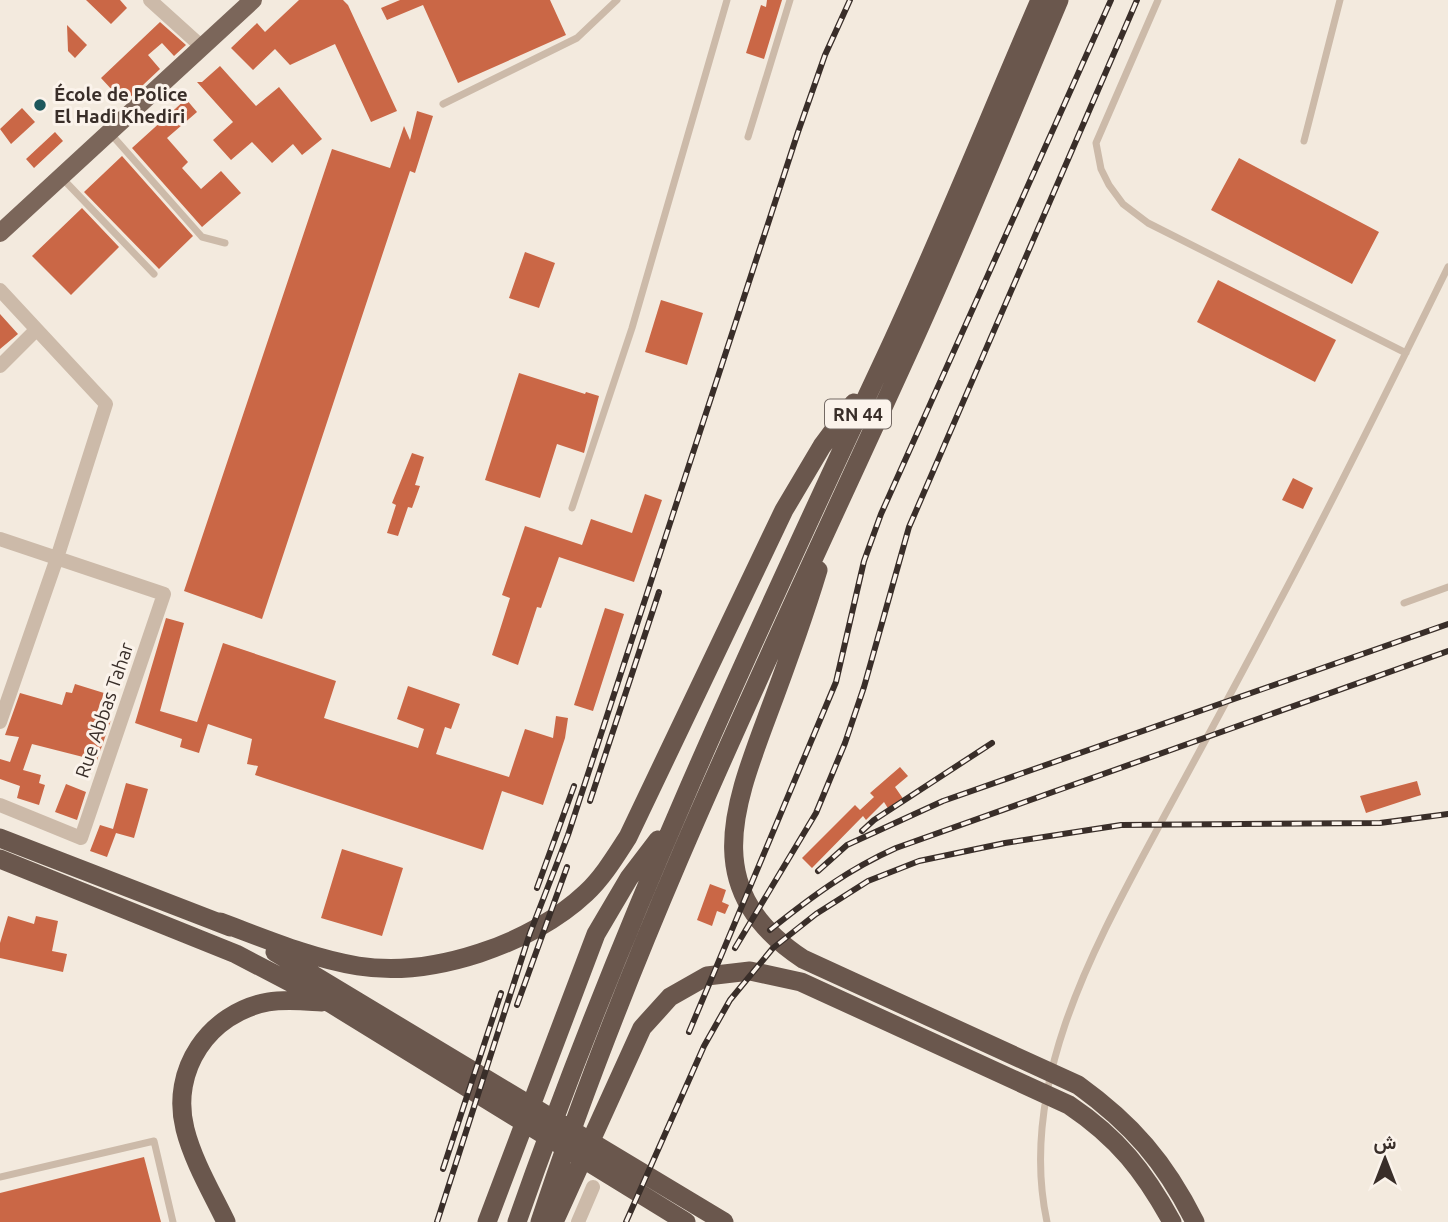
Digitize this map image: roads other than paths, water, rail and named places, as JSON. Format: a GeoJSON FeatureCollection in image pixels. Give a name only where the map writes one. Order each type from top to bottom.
{"type":"FeatureCollection","features":[{"type":"Feature","properties":{"kind":"highway","name":"RN 44"},"geometry":{"type":"LineString","coordinates":[[670,826],[811,512],[885,359],[1040,0]]}},
{"type":"Feature","properties":{"kind":"highway"},"geometry":{"type":"LineString","coordinates":[[554,1222],[575,1117],[687,837],[842,492],[902,366],[1059,0]]}},
{"type":"Feature","properties":{"kind":"highway"},"geometry":{"type":"LineString","coordinates":[[282,950],[351,965],[401,968],[465,957],[499,946],[560,914],[605,873],[628,837],[784,510],[822,446],[885,359]]}},
{"type":"Feature","properties":{"kind":"highway"},"geometry":{"type":"LineString","coordinates":[[842,492],[805,614],[742,784],[733,824],[732,859],[742,897],[765,929],[803,959],[1078,1085],[1114,1110],[1143,1140],[1173,1179],[1195,1222]]}},
{"type":"Feature","properties":{"kind":"highway"},"geometry":{"type":"LineString","coordinates":[[487,1222],[596,934],[629,878],[670,826]]}},
{"type":"Feature","properties":{"kind":"highway"},"geometry":{"type":"LineString","coordinates":[[517,1222],[670,826]]}},
{"type":"Feature","properties":{"kind":"highway"},"geometry":{"type":"LineString","coordinates":[[0,838],[220,922],[282,950],[724,1222]]}},
{"type":"Feature","properties":{"kind":"highway"},"geometry":{"type":"LineString","coordinates":[[0,859],[236,954],[330,1003],[686,1222]]}},
{"type":"Feature","properties":{"kind":"highway"},"geometry":{"type":"LineString","coordinates":[[540,1222],[642,1028],[654,1012],[670,997],[707,976],[750,971],[791,979],[1034,1086],[1069,1105],[1103,1128],[1129,1155],[1153,1188],[1172,1222]]}},
{"type":"Feature","properties":{"kind":"highway"},"geometry":{"type":"LineString","coordinates":[[226,1222],[184,1123],[182,1095],[185,1074],[194,1054],[222,1022],[246,1008],[269,1002],[330,1003]]}},
{"type":"Feature","properties":{"kind":"main road"},"geometry":{"type":"LineString","coordinates":[[0,233],[254,0]]}},
{"type":"Feature","properties":{"kind":"street"},"geometry":{"type":"LineString","coordinates":[[150,0],[202,47]]}},
{"type":"Feature","properties":{"kind":"street"},"geometry":{"type":"LineString","coordinates":[[0,290],[106,404],[57,558],[0,722]]}},
{"type":"Feature","properties":{"kind":"street"},"geometry":{"type":"LineString","coordinates":[[0,366],[36,330]]}},
{"type":"Feature","properties":{"kind":"street"},"geometry":{"type":"LineString","coordinates":[[0,538],[57,558]]}},
{"type":"Feature","properties":{"kind":"street","name":"Rue Abbas Tahar"},"geometry":{"type":"LineString","coordinates":[[0,805],[81,838],[164,594],[57,558]]}},
{"type":"Feature","properties":{"kind":"street"},"geometry":{"type":"LineString","coordinates":[[578,1222],[593,1187]]}},
{"type":"Feature","properties":{"kind":"lane"},"geometry":{"type":"LineString","coordinates":[[443,104],[577,38],[617,0]]}},
{"type":"Feature","properties":{"kind":"lane"},"geometry":{"type":"LineString","coordinates":[[572,508],[632,328],[727,0]]}},
{"type":"Feature","properties":{"kind":"lane"},"geometry":{"type":"LineString","coordinates":[[748,137],[790,0]]}},
{"type":"Feature","properties":{"kind":"lane"},"geometry":{"type":"LineString","coordinates":[[1158,0],[1096,143],[1101,169],[1116,195],[1123,204],[1148,223],[1406,354]]}},
{"type":"Feature","properties":{"kind":"lane"},"geometry":{"type":"LineString","coordinates":[[1304,141],[1340,0]]}},
{"type":"Feature","properties":{"kind":"lane"},"geometry":{"type":"LineString","coordinates":[[109,132],[202,237],[225,243]]}},
{"type":"Feature","properties":{"kind":"lane"},"geometry":{"type":"LineString","coordinates":[[61,177],[154,274]]}},
{"type":"Feature","properties":{"kind":"lane"},"geometry":{"type":"LineString","coordinates":[[1047,1222],[1042,1200],[1042,1135],[1054,1064],[1089,959],[1278,605],[1448,267]]}},
{"type":"Feature","properties":{"kind":"lane"},"geometry":{"type":"LineString","coordinates":[[1404,603],[1448,587]]}},
{"type":"Feature","properties":{"kind":"lane"},"geometry":{"type":"LineString","coordinates":[[0,1177],[154,1142],[173,1222]]}},
{"type":"Feature","properties":{"kind":"railway"},"geometry":{"type":"LineString","coordinates":[[437,1222],[530,933],[568,835],[798,132],[825,55],[850,0]]}},
{"type":"Feature","properties":{"kind":"railway"},"geometry":{"type":"LineString","coordinates":[[689,1032],[836,682],[864,561],[881,514],[1111,0]]}},
{"type":"Feature","properties":{"kind":"railway"},"geometry":{"type":"LineString","coordinates":[[735,948],[816,813],[845,743],[864,687],[909,527],[1137,0]]}},
{"type":"Feature","properties":{"kind":"railway"},"geometry":{"type":"LineString","coordinates":[[590,801],[659,592]]}},
{"type":"Feature","properties":{"kind":"railway"},"geometry":{"type":"LineString","coordinates":[[818,871],[847,845],[943,801],[1448,624]]}},
{"type":"Feature","properties":{"kind":"railway"},"geometry":{"type":"LineString","coordinates":[[770,930],[831,884],[896,848],[1448,651]]}},
{"type":"Feature","properties":{"kind":"railway"},"geometry":{"type":"LineString","coordinates":[[862,831],[874,820],[992,743]]}},
{"type":"Feature","properties":{"kind":"railway"},"geometry":{"type":"LineString","coordinates":[[537,888],[574,786]]}},
{"type":"Feature","properties":{"kind":"railway"},"geometry":{"type":"LineString","coordinates":[[626,1222],[704,1046],[730,1000],[773,948],[816,914],[868,881],[919,861],[1005,843],[1121,825],[1380,823],[1448,814]]}},
{"type":"Feature","properties":{"kind":"railway"},"geometry":{"type":"LineString","coordinates":[[517,1005],[567,867]]}},
{"type":"Feature","properties":{"kind":"railway"},"geometry":{"type":"LineString","coordinates":[[443,1169],[501,993]]}},
{"type":"Feature","properties":{"kind":"place","name":"École de Police El Hadi Khediri"},"geometry":{"type":"Point","coordinates":[40,105]}}]}
